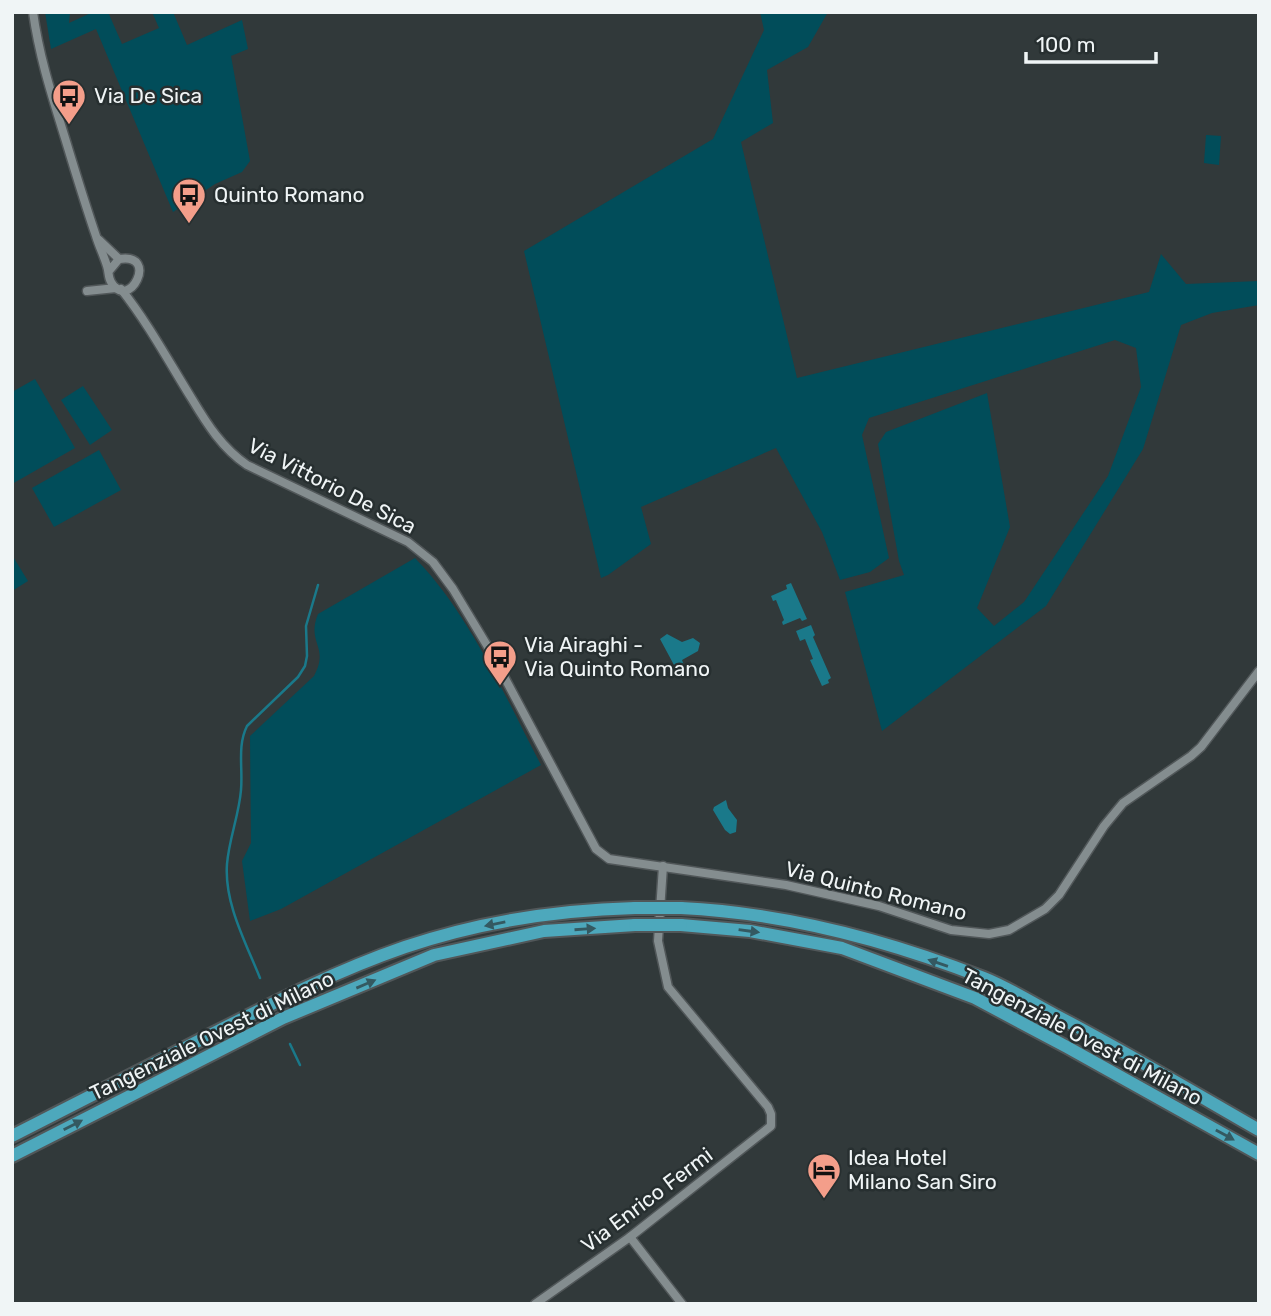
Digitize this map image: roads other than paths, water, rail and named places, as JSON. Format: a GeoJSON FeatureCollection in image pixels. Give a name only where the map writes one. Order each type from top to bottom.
{"type":"FeatureCollection","features":[{"type":"Feature","properties":{"kind":"highway","name":"Tangenziale Ovest di Milano"},"geometry":{"type":"LineString","coordinates":[[12,1136],[320,980],[406,946],[526,918],[564,912],[635,908],[751,913],[816,925],[856,935],[986,979],[1080,1028],[1259,1130]]}},
{"type":"Feature","properties":{"kind":"highway","name":"Tangenziale Ovest di Milano"},"geometry":{"type":"LineString","coordinates":[[12,1156],[283,1018],[434,955],[544,931],[635,925],[681,925],[750,931],[842,948],[975,998],[1068,1046],[1259,1154]]}},
{"type":"Feature","properties":{"kind":"street","name":"Via Vittorio De Sica"},"geometry":{"type":"LineString","coordinates":[[33,12],[39,52],[109,273],[136,308],[209,427],[234,456],[247,465],[408,542],[423,552]]}},
{"type":"Feature","properties":{"kind":"street","name":"Via Vittorio De Sica"},"geometry":{"type":"LineString","coordinates":[[97,238],[119,259],[129,259],[137,266],[139,276],[135,285],[136,308]]}},
{"type":"Feature","properties":{"kind":"street"},"geometry":{"type":"LineString","coordinates":[[119,259],[109,273],[90,290],[135,285]]}},
{"type":"Feature","properties":{"kind":"street","name":"Via Quinto Romano"},"geometry":{"type":"LineString","coordinates":[[423,552],[453,589],[491,652],[603,856],[616,861],[786,884],[879,906],[951,930],[989,934],[1009,930],[1045,909],[1059,895],[1117,809],[1201,747],[1259,671]]}},
{"type":"Feature","properties":{"kind":"street","name":"Via Enrico Fermi"},"geometry":{"type":"LineString","coordinates":[[536,1304],[630,1237],[768,1130],[772,1118],[758,1093],[668,987],[658,941],[663,866]]}},
{"type":"Feature","properties":{"kind":"street"},"geometry":{"type":"LineString","coordinates":[[630,1237],[682,1304]]}},
{"type":"Feature","properties":{"kind":"waterway"},"geometry":{"type":"LineString","coordinates":[[260,978],[232,908],[227,879],[228,855],[241,790],[242,741],[247,726],[298,677],[305,666],[306,626],[318,585]]}},
{"type":"Feature","properties":{"kind":"waterway"},"geometry":{"type":"LineString","coordinates":[[290,1044],[300,1065]]}},
{"type":"Feature","properties":{"kind":"place","name":"Via De Sica"},"geometry":{"type":"Point","coordinates":[69,126]}},
{"type":"Feature","properties":{"kind":"place","name":"Quinto Romano"},"geometry":{"type":"Point","coordinates":[189,225]}},
{"type":"Feature","properties":{"kind":"place","name":"Via Airaghi - Via Quinto Romano"},"geometry":{"type":"Point","coordinates":[500,687]}},
{"type":"Feature","properties":{"kind":"place","name":"Idea Hotel Milano San Siro"},"geometry":{"type":"Point","coordinates":[824,1200]}}]}
